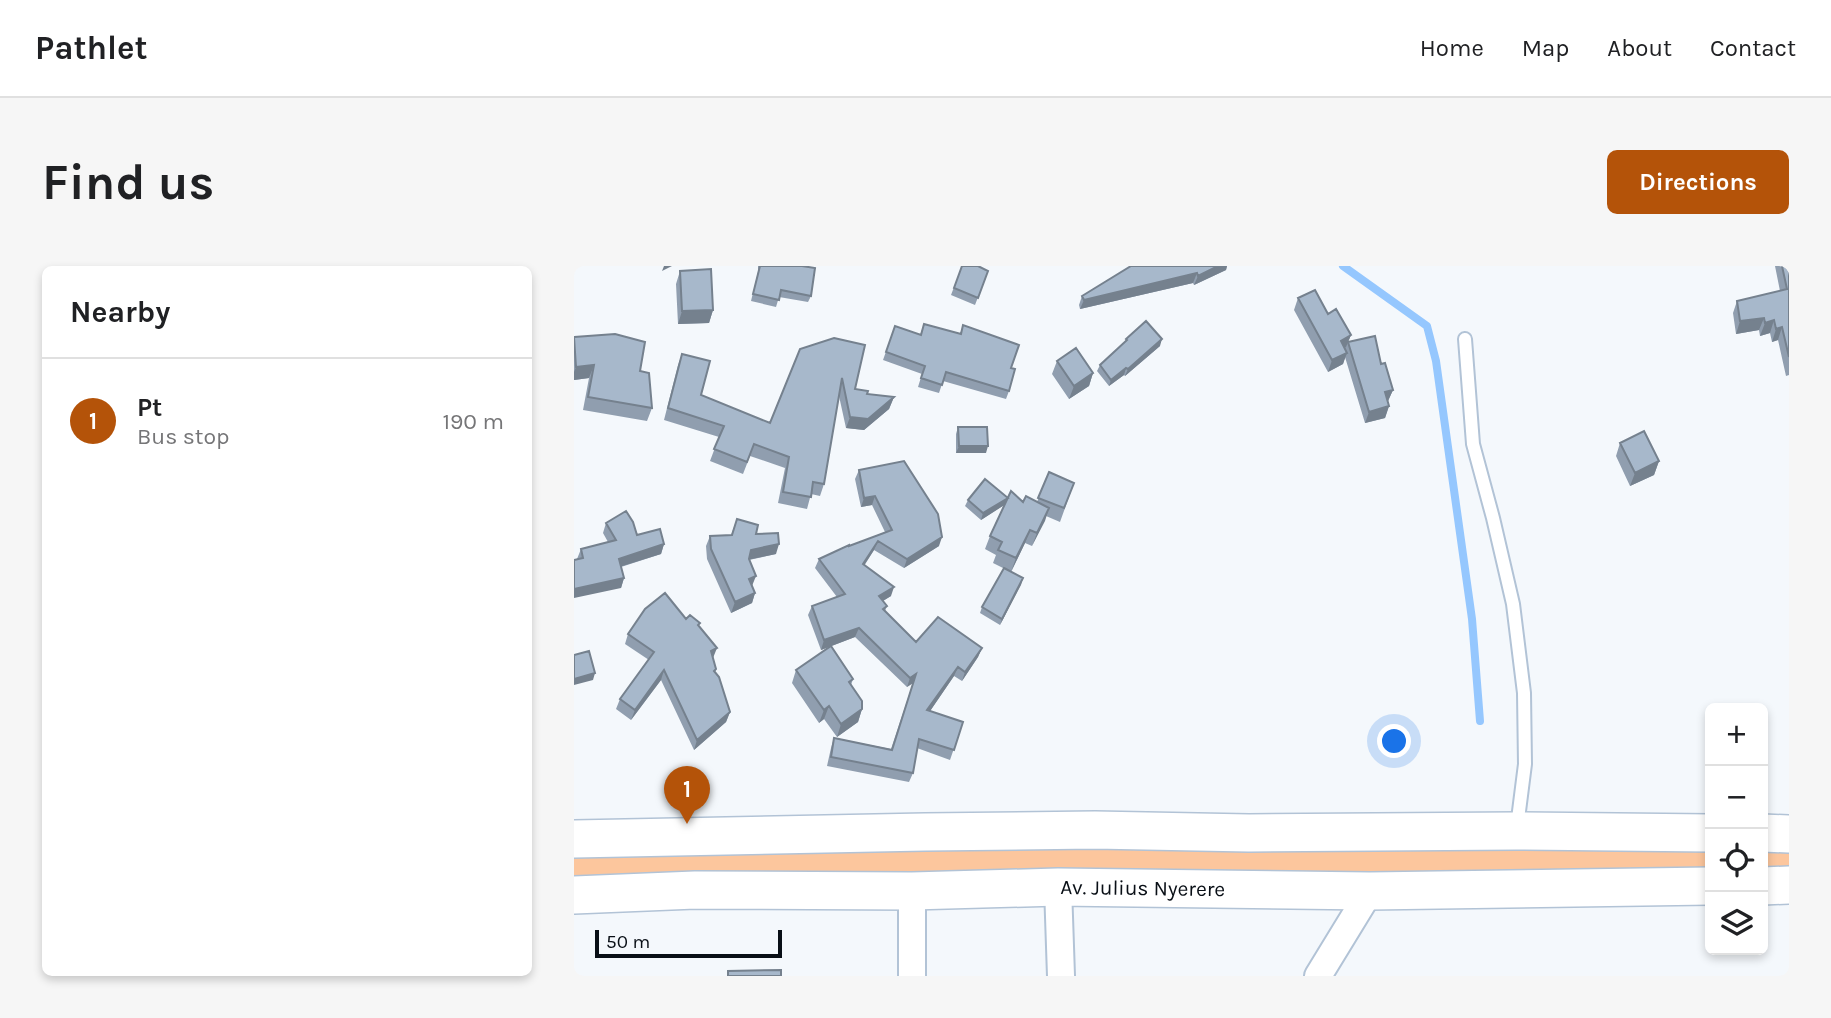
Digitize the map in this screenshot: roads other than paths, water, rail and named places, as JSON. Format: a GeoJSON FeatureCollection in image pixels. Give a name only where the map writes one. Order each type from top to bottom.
{"type":"FeatureCollection","features":[{"type":"Feature","properties":{"kind":"main road"},"geometry":{"type":"LineString","coordinates":[[574,839],[1095,830],[1250,834],[1516,831],[1705,833]]}},
{"type":"Feature","properties":{"kind":"main road"},"geometry":{"type":"LineString","coordinates":[[1768,833],[1789,834]]}},
{"type":"Feature","properties":{"kind":"main road"},"geometry":{"type":"LineString","coordinates":[[1768,886],[1789,885]]}},
{"type":"Feature","properties":{"kind":"main road","name":"Av. Julius Nyerere"},"geometry":{"type":"LineString","coordinates":[[574,895],[695,890],[912,891],[1058,887],[1370,891],[1705,886]]}},
{"type":"Feature","properties":{"kind":"street"},"geometry":{"type":"LineString","coordinates":[[1058,887],[1061,976]]}},
{"type":"Feature","properties":{"kind":"street"},"geometry":{"type":"LineString","coordinates":[[912,891],[912,976]]}},
{"type":"Feature","properties":{"kind":"street"},"geometry":{"type":"LineString","coordinates":[[1318,976],[1370,891]]}},
{"type":"Feature","properties":{"kind":"lane"},"geometry":{"type":"LineString","coordinates":[[1465,338],[1473,444],[1513,604],[1524,693],[1525,764],[1516,831]]}},
{"type":"Feature","properties":{"kind":"waterway"},"geometry":{"type":"LineString","coordinates":[[1343,266],[1427,326],[1436,361],[1472,619],[1480,721]]}},
{"type":"Feature","properties":{"kind":"place","name":"Pt"},"geometry":{"type":"Point","coordinates":[687,824]}}]}
